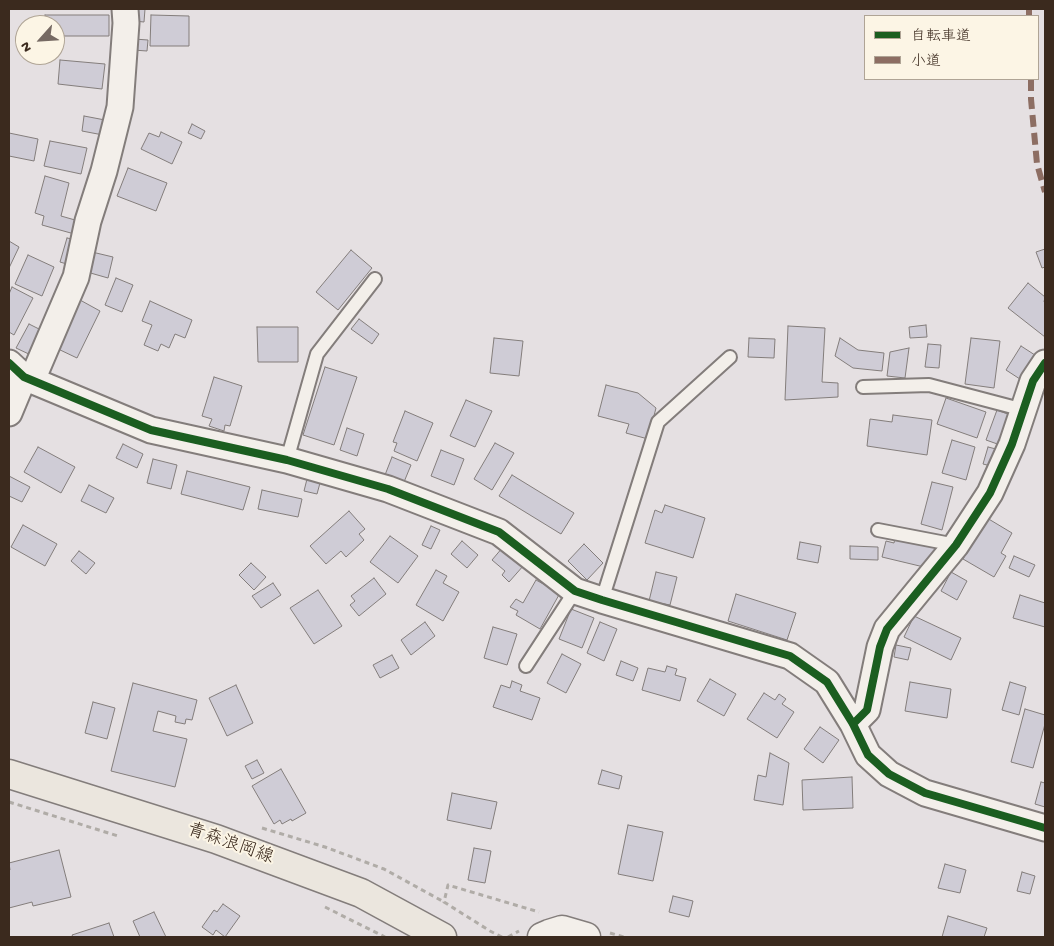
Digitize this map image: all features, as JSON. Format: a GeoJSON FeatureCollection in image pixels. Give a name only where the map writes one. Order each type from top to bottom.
{"type":"FeatureCollection","features":[{"type":"Feature","properties":{"kind":"main road","name":"青森浪岡線"},"geometry":{"type":"LineString","coordinates":[[9,774],[216,839],[343,886],[361,893],[442,937]]}},
{"type":"Feature","properties":{"kind":"street"},"geometry":{"type":"LineString","coordinates":[[9,412],[22,373],[76,277],[88,221],[104,171],[120,107],[126,23],[125,9]]}},
{"type":"Feature","properties":{"kind":"street"},"geometry":{"type":"LineString","coordinates":[[852,724],[867,710],[880,647],[887,629],[956,546],[990,493],[1012,444],[1033,381],[1045,363]]}},
{"type":"Feature","properties":{"kind":"street"},"geometry":{"type":"LineString","coordinates":[[22,373],[151,430],[287,460],[388,490],[498,532],[575,591],[790,656],[827,682],[868,755],[889,774],[925,793],[1045,828]]}},
{"type":"Feature","properties":{"kind":"street"},"geometry":{"type":"LineString","coordinates":[[543,925],[549,934],[562,930],[596,935]]}},
{"type":"Feature","properties":{"kind":"lane"},"geometry":{"type":"LineString","coordinates":[[287,460],[318,354],[375,279]]}},
{"type":"Feature","properties":{"kind":"lane"},"geometry":{"type":"LineString","coordinates":[[602,600],[658,422],[730,357]]}},
{"type":"Feature","properties":{"kind":"lane"},"geometry":{"type":"LineString","coordinates":[[862,387],[929,385],[1024,410]]}},
{"type":"Feature","properties":{"kind":"lane"},"geometry":{"type":"LineString","coordinates":[[878,530],[956,546]]}},
{"type":"Feature","properties":{"kind":"lane"},"geometry":{"type":"LineString","coordinates":[[526,666],[575,591]]}},
{"type":"Feature","properties":{"kind":"path"},"geometry":{"type":"LineString","coordinates":[[9,802],[122,837]]}},
{"type":"Feature","properties":{"kind":"path"},"geometry":{"type":"LineString","coordinates":[[502,937],[490,932],[444,902],[448,885],[543,925]]}},
{"type":"Feature","properties":{"kind":"path"},"geometry":{"type":"LineString","coordinates":[[324,907],[386,937]]}},
{"type":"Feature","properties":{"kind":"path"},"geometry":{"type":"LineString","coordinates":[[596,935],[624,937]]}},
{"type":"Feature","properties":{"kind":"building"},"geometry":{"type":"Polygon","coordinates":[[[135,9],[145,9],[144,22],[134,21],[135,9]]]}},
{"type":"Feature","properties":{"kind":"building"},"geometry":{"type":"Polygon","coordinates":[[[65,15],[109,15],[109,36],[65,36],[65,15]]]}},
{"type":"Feature","properties":{"kind":"building"},"geometry":{"type":"Polygon","coordinates":[[[151,15],[189,16],[189,46],[150,46],[151,15]]]}},
{"type":"Feature","properties":{"kind":"building"},"geometry":{"type":"Polygon","coordinates":[[[134,39],[148,40],[147,51],[133,50],[134,39]]]}},
{"type":"Feature","properties":{"kind":"building"},"geometry":{"type":"Polygon","coordinates":[[[65,60],[105,64],[102,89],[58,84],[60,65],[65,65],[65,60]]]}},
{"type":"Feature","properties":{"kind":"building"},"geometry":{"type":"Polygon","coordinates":[[[84,116],[105,120],[103,135],[82,131],[84,116]]]}},
{"type":"Feature","properties":{"kind":"building"},"geometry":{"type":"Polygon","coordinates":[[[192,124],[205,131],[201,139],[188,133],[192,124]]]}},
{"type":"Feature","properties":{"kind":"building"},"geometry":{"type":"Polygon","coordinates":[[[161,132],[182,142],[172,164],[141,149],[149,133],[159,137],[161,132]]]}},
{"type":"Feature","properties":{"kind":"building"},"geometry":{"type":"Polygon","coordinates":[[[9,133],[38,139],[34,161],[9,156],[9,133]]]}},
{"type":"Feature","properties":{"kind":"building"},"geometry":{"type":"Polygon","coordinates":[[[50,141],[87,148],[81,174],[44,166],[50,141]]]}},
{"type":"Feature","properties":{"kind":"building"},"geometry":{"type":"Polygon","coordinates":[[[128,168],[167,183],[156,211],[117,196],[128,168]]]}},
{"type":"Feature","properties":{"kind":"building"},"geometry":{"type":"Polygon","coordinates":[[[45,176],[69,183],[61,216],[82,222],[78,235],[42,225],[44,216],[35,213],[45,176]]]}},
{"type":"Feature","properties":{"kind":"building"},"geometry":{"type":"Polygon","coordinates":[[[67,238],[77,240],[70,265],[60,262],[67,238]]]}},
{"type":"Feature","properties":{"kind":"building"},"geometry":{"type":"Polygon","coordinates":[[[9,241],[19,247],[9,268],[9,241]]]}},
{"type":"Feature","properties":{"kind":"building"},"geometry":{"type":"Polygon","coordinates":[[[1045,249],[1045,267],[1042,268],[1036,252],[1045,249]]]}},
{"type":"Feature","properties":{"kind":"building"},"geometry":{"type":"Polygon","coordinates":[[[351,250],[372,268],[338,310],[316,292],[351,250]]]}},
{"type":"Feature","properties":{"kind":"building"},"geometry":{"type":"Polygon","coordinates":[[[92,252],[113,257],[108,278],[87,272],[92,252]]]}},
{"type":"Feature","properties":{"kind":"building"},"geometry":{"type":"Polygon","coordinates":[[[28,255],[54,267],[42,296],[15,284],[28,255]]]}},
{"type":"Feature","properties":{"kind":"building"},"geometry":{"type":"Polygon","coordinates":[[[116,278],[133,285],[122,312],[105,305],[116,278]]]}},
{"type":"Feature","properties":{"kind":"building"},"geometry":{"type":"Polygon","coordinates":[[[1028,283],[1045,297],[1045,337],[1008,308],[1028,283]]]}},
{"type":"Feature","properties":{"kind":"building"},"geometry":{"type":"Polygon","coordinates":[[[12,287],[33,298],[14,335],[9,332],[9,294],[12,287]]]}},
{"type":"Feature","properties":{"kind":"building"},"geometry":{"type":"Polygon","coordinates":[[[80,300],[100,311],[77,358],[56,348],[80,300]]]}},
{"type":"Feature","properties":{"kind":"building"},"geometry":{"type":"Polygon","coordinates":[[[150,301],[192,320],[185,338],[175,334],[169,348],[161,344],[158,351],[144,345],[152,325],[142,321],[150,301]]]}},
{"type":"Feature","properties":{"kind":"building"},"geometry":{"type":"Polygon","coordinates":[[[359,319],[379,334],[372,344],[351,329],[359,319]]]}},
{"type":"Feature","properties":{"kind":"building"},"geometry":{"type":"Polygon","coordinates":[[[29,324],[45,332],[33,356],[16,348],[29,324]]]}},
{"type":"Feature","properties":{"kind":"building"},"geometry":{"type":"Polygon","coordinates":[[[926,325],[927,337],[910,338],[909,327],[926,325]]]}},
{"type":"Feature","properties":{"kind":"building"},"geometry":{"type":"Polygon","coordinates":[[[788,326],[825,328],[822,382],[838,383],[838,397],[785,400],[788,326]]]}},
{"type":"Feature","properties":{"kind":"building"},"geometry":{"type":"Polygon","coordinates":[[[257,327],[298,327],[298,362],[258,362],[257,327]]]}},
{"type":"Feature","properties":{"kind":"building"},"geometry":{"type":"Polygon","coordinates":[[[494,338],[523,341],[519,376],[490,373],[494,338]]]}},
{"type":"Feature","properties":{"kind":"building"},"geometry":{"type":"Polygon","coordinates":[[[749,338],[775,339],[774,358],[748,357],[749,338]]]}},
{"type":"Feature","properties":{"kind":"building"},"geometry":{"type":"Polygon","coordinates":[[[840,338],[858,350],[884,353],[882,371],[853,368],[835,356],[840,338]]]}},
{"type":"Feature","properties":{"kind":"building"},"geometry":{"type":"Polygon","coordinates":[[[971,338],[1000,341],[994,388],[965,384],[971,338]]]}},
{"type":"Feature","properties":{"kind":"building"},"geometry":{"type":"Polygon","coordinates":[[[928,344],[941,345],[939,368],[925,367],[928,344]]]}},
{"type":"Feature","properties":{"kind":"building"},"geometry":{"type":"Polygon","coordinates":[[[1021,346],[1038,357],[1023,381],[1006,370],[1021,346]]]}},
{"type":"Feature","properties":{"kind":"building"},"geometry":{"type":"Polygon","coordinates":[[[909,348],[905,378],[887,376],[890,352],[909,348]]]}},
{"type":"Feature","properties":{"kind":"building"},"geometry":{"type":"Polygon","coordinates":[[[325,367],[357,377],[334,445],[303,435],[325,367]]]}},
{"type":"Feature","properties":{"kind":"building"},"geometry":{"type":"Polygon","coordinates":[[[214,377],[242,386],[230,426],[225,425],[224,431],[209,426],[212,419],[202,416],[214,377]]]}},
{"type":"Feature","properties":{"kind":"building"},"geometry":{"type":"Polygon","coordinates":[[[606,385],[638,393],[656,408],[648,439],[626,433],[629,424],[598,416],[606,385]]]}},
{"type":"Feature","properties":{"kind":"building"},"geometry":{"type":"Polygon","coordinates":[[[946,398],[986,412],[977,438],[937,424],[946,398]]]}},
{"type":"Feature","properties":{"kind":"building"},"geometry":{"type":"Polygon","coordinates":[[[466,400],[492,411],[475,447],[450,436],[466,400]]]}},
{"type":"Feature","properties":{"kind":"building"},"geometry":{"type":"Polygon","coordinates":[[[997,410],[1013,416],[1003,446],[986,440],[997,410]]]}},
{"type":"Feature","properties":{"kind":"building"},"geometry":{"type":"Polygon","coordinates":[[[405,411],[433,423],[417,461],[394,451],[397,443],[393,442],[405,411]]]}},
{"type":"Feature","properties":{"kind":"building"},"geometry":{"type":"Polygon","coordinates":[[[893,415],[932,420],[927,455],[867,446],[870,419],[892,422],[893,415]]]}},
{"type":"Feature","properties":{"kind":"building"},"geometry":{"type":"Polygon","coordinates":[[[347,428],[364,434],[357,456],[340,450],[347,428]]]}},
{"type":"Feature","properties":{"kind":"building"},"geometry":{"type":"Polygon","coordinates":[[[952,440],[975,447],[966,480],[942,473],[952,440]]]}},
{"type":"Feature","properties":{"kind":"building"},"geometry":{"type":"Polygon","coordinates":[[[495,443],[514,453],[492,490],[474,479],[495,443]]]}},
{"type":"Feature","properties":{"kind":"building"},"geometry":{"type":"Polygon","coordinates":[[[123,444],[143,454],[137,468],[116,458],[123,444]]]}},
{"type":"Feature","properties":{"kind":"building"},"geometry":{"type":"Polygon","coordinates":[[[38,447],[75,467],[61,493],[24,472],[38,447]]]}},
{"type":"Feature","properties":{"kind":"building"},"geometry":{"type":"Polygon","coordinates":[[[988,447],[1000,450],[995,467],[983,464],[988,447]]]}},
{"type":"Feature","properties":{"kind":"building"},"geometry":{"type":"Polygon","coordinates":[[[441,450],[464,459],[454,485],[431,476],[441,450]]]}},
{"type":"Feature","properties":{"kind":"building"},"geometry":{"type":"Polygon","coordinates":[[[392,457],[411,465],[404,482],[385,475],[392,457]]]}},
{"type":"Feature","properties":{"kind":"building"},"geometry":{"type":"Polygon","coordinates":[[[153,459],[177,465],[171,489],[147,483],[153,459]]]}},
{"type":"Feature","properties":{"kind":"building"},"geometry":{"type":"Polygon","coordinates":[[[187,471],[250,487],[243,510],[181,494],[187,471]]]}},
{"type":"Feature","properties":{"kind":"building"},"geometry":{"type":"Polygon","coordinates":[[[512,475],[574,513],[561,534],[499,496],[512,475]]]}},
{"type":"Feature","properties":{"kind":"building"},"geometry":{"type":"Polygon","coordinates":[[[9,476],[30,487],[22,502],[9,496],[9,476]]]}},
{"type":"Feature","properties":{"kind":"building"},"geometry":{"type":"Polygon","coordinates":[[[307,479],[320,483],[317,494],[304,491],[307,479]]]}},
{"type":"Feature","properties":{"kind":"building"},"geometry":{"type":"Polygon","coordinates":[[[932,482],[953,487],[942,530],[921,524],[932,482]]]}},
{"type":"Feature","properties":{"kind":"building"},"geometry":{"type":"Polygon","coordinates":[[[89,485],[114,498],[106,513],[81,501],[89,485]]]}},
{"type":"Feature","properties":{"kind":"building"},"geometry":{"type":"Polygon","coordinates":[[[262,490],[302,499],[298,517],[258,509],[262,490]]]}},
{"type":"Feature","properties":{"kind":"building"},"geometry":{"type":"Polygon","coordinates":[[[665,505],[705,518],[693,558],[645,543],[655,510],[662,513],[665,505]]]}},
{"type":"Feature","properties":{"kind":"building"},"geometry":{"type":"Polygon","coordinates":[[[349,511],[365,529],[359,534],[364,540],[346,557],[341,551],[326,564],[310,546],[349,511]]]}},
{"type":"Feature","properties":{"kind":"building"},"geometry":{"type":"Polygon","coordinates":[[[987,518],[1012,533],[1001,553],[1006,556],[994,577],[963,559],[987,518]]]}},
{"type":"Feature","properties":{"kind":"building"},"geometry":{"type":"Polygon","coordinates":[[[23,525],[57,544],[45,566],[11,547],[23,525]]]}},
{"type":"Feature","properties":{"kind":"building"},"geometry":{"type":"Polygon","coordinates":[[[431,526],[440,530],[431,549],[422,545],[431,526]]]}},
{"type":"Feature","properties":{"kind":"building"},"geometry":{"type":"Polygon","coordinates":[[[390,536],[418,556],[398,583],[370,562],[390,536]]]}},
{"type":"Feature","properties":{"kind":"building"},"geometry":{"type":"Polygon","coordinates":[[[895,538],[945,550],[928,568],[882,557],[886,541],[894,543],[895,538]]]}},
{"type":"Feature","properties":{"kind":"building"},"geometry":{"type":"Polygon","coordinates":[[[462,541],[478,555],[467,568],[451,554],[462,541]]]}},
{"type":"Feature","properties":{"kind":"building"},"geometry":{"type":"Polygon","coordinates":[[[800,542],[821,546],[818,563],[797,559],[800,542]]]}},
{"type":"Feature","properties":{"kind":"building"},"geometry":{"type":"Polygon","coordinates":[[[584,544],[603,563],[587,580],[568,561],[584,544]]]}},
{"type":"Feature","properties":{"kind":"building"},"geometry":{"type":"Polygon","coordinates":[[[850,546],[878,547],[878,560],[850,559],[850,546]]]}},
{"type":"Feature","properties":{"kind":"building"},"geometry":{"type":"Polygon","coordinates":[[[503,547],[524,565],[509,582],[502,575],[505,571],[492,560],[503,547]]]}},
{"type":"Feature","properties":{"kind":"building"},"geometry":{"type":"Polygon","coordinates":[[[79,551],[95,563],[86,574],[71,561],[79,551]]]}},
{"type":"Feature","properties":{"kind":"building"},"geometry":{"type":"Polygon","coordinates":[[[1014,556],[1035,565],[1029,577],[1009,568],[1014,556]]]}},
{"type":"Feature","properties":{"kind":"building"},"geometry":{"type":"Polygon","coordinates":[[[251,563],[266,577],[254,590],[239,575],[251,563]]]}},
{"type":"Feature","properties":{"kind":"building"},"geometry":{"type":"Polygon","coordinates":[[[436,570],[447,576],[443,583],[459,592],[443,621],[416,605],[436,570]]]}},
{"type":"Feature","properties":{"kind":"building"},"geometry":{"type":"Polygon","coordinates":[[[656,572],[677,577],[670,605],[649,601],[656,572]]]}},
{"type":"Feature","properties":{"kind":"building"},"geometry":{"type":"Polygon","coordinates":[[[951,572],[967,581],[957,600],[941,591],[951,572]]]}},
{"type":"Feature","properties":{"kind":"building"},"geometry":{"type":"Polygon","coordinates":[[[374,578],[386,594],[359,616],[350,605],[355,601],[351,596],[374,578]]]}},
{"type":"Feature","properties":{"kind":"building"},"geometry":{"type":"Polygon","coordinates":[[[536,580],[560,593],[540,629],[516,615],[518,611],[510,607],[516,599],[523,603],[536,580]]]}},
{"type":"Feature","properties":{"kind":"building"},"geometry":{"type":"Polygon","coordinates":[[[273,583],[281,595],[261,608],[252,596],[273,583]]]}},
{"type":"Feature","properties":{"kind":"building"},"geometry":{"type":"Polygon","coordinates":[[[318,590],[342,626],[314,644],[290,608],[318,590]]]}},
{"type":"Feature","properties":{"kind":"building"},"geometry":{"type":"Polygon","coordinates":[[[736,594],[796,613],[787,640],[728,621],[736,594]]]}},
{"type":"Feature","properties":{"kind":"building"},"geometry":{"type":"Polygon","coordinates":[[[1020,595],[1045,603],[1045,627],[1013,618],[1020,595]]]}},
{"type":"Feature","properties":{"kind":"building"},"geometry":{"type":"Polygon","coordinates":[[[571,609],[594,618],[582,648],[559,639],[571,609]]]}},
{"type":"Feature","properties":{"kind":"building"},"geometry":{"type":"Polygon","coordinates":[[[914,616],[961,638],[951,660],[904,637],[914,616]]]}},
{"type":"Feature","properties":{"kind":"building"},"geometry":{"type":"Polygon","coordinates":[[[425,622],[435,636],[411,655],[401,640],[425,622]]]}},
{"type":"Feature","properties":{"kind":"building"},"geometry":{"type":"Polygon","coordinates":[[[600,622],[617,629],[604,661],[587,653],[600,622]]]}},
{"type":"Feature","properties":{"kind":"building"},"geometry":{"type":"Polygon","coordinates":[[[493,627],[517,634],[507,665],[484,658],[493,627]]]}},
{"type":"Feature","properties":{"kind":"building"},"geometry":{"type":"Polygon","coordinates":[[[896,645],[911,648],[908,660],[894,657],[896,645]]]}},
{"type":"Feature","properties":{"kind":"building"},"geometry":{"type":"Polygon","coordinates":[[[562,654],[581,664],[566,693],[547,683],[562,654]]]}},
{"type":"Feature","properties":{"kind":"building"},"geometry":{"type":"Polygon","coordinates":[[[392,655],[399,668],[380,678],[373,665],[392,655]]]}},
{"type":"Feature","properties":{"kind":"building"},"geometry":{"type":"Polygon","coordinates":[[[621,661],[638,668],[633,681],[616,675],[621,661]]]}},
{"type":"Feature","properties":{"kind":"building"},"geometry":{"type":"Polygon","coordinates":[[[667,666],[677,669],[675,675],[686,678],[680,701],[642,690],[648,668],[665,672],[667,666]]]}},
{"type":"Feature","properties":{"kind":"building"},"geometry":{"type":"Polygon","coordinates":[[[710,679],[736,694],[724,716],[697,701],[710,679]]]}},
{"type":"Feature","properties":{"kind":"building"},"geometry":{"type":"Polygon","coordinates":[[[512,681],[522,685],[520,691],[540,698],[532,720],[493,707],[501,685],[510,688],[512,681]]]}},
{"type":"Feature","properties":{"kind":"building"},"geometry":{"type":"Polygon","coordinates":[[[910,682],[951,689],[947,718],[905,711],[910,682]]]}},
{"type":"Feature","properties":{"kind":"building"},"geometry":{"type":"Polygon","coordinates":[[[1010,682],[1026,687],[1019,715],[1002,710],[1010,682]]]}},
{"type":"Feature","properties":{"kind":"building"},"geometry":{"type":"Polygon","coordinates":[[[133,683],[197,700],[192,720],[186,719],[185,724],[175,722],[176,716],[158,711],[153,731],[187,739],[175,787],[111,771],[133,683]]]}},
{"type":"Feature","properties":{"kind":"building"},"geometry":{"type":"Polygon","coordinates":[[[236,685],[253,723],[227,736],[209,698],[236,685]]]}},
{"type":"Feature","properties":{"kind":"building"},"geometry":{"type":"Polygon","coordinates":[[[764,693],[775,700],[779,694],[786,699],[782,704],[794,712],[777,738],[747,719],[764,693]]]}},
{"type":"Feature","properties":{"kind":"building"},"geometry":{"type":"Polygon","coordinates":[[[93,702],[115,708],[107,739],[85,733],[93,702]]]}},
{"type":"Feature","properties":{"kind":"building"},"geometry":{"type":"Polygon","coordinates":[[[1025,709],[1045,715],[1045,724],[1033,768],[1011,762],[1025,709]]]}},
{"type":"Feature","properties":{"kind":"building"},"geometry":{"type":"Polygon","coordinates":[[[820,727],[839,740],[823,763],[804,749],[820,727]]]}},
{"type":"Feature","properties":{"kind":"building"},"geometry":{"type":"Polygon","coordinates":[[[770,753],[789,763],[783,805],[754,800],[758,775],[766,777],[770,753]]]}},
{"type":"Feature","properties":{"kind":"building"},"geometry":{"type":"Polygon","coordinates":[[[257,760],[264,773],[252,779],[245,766],[257,760]]]}},
{"type":"Feature","properties":{"kind":"building"},"geometry":{"type":"Polygon","coordinates":[[[281,769],[306,813],[292,821],[291,819],[282,824],[280,820],[274,824],[252,786],[281,769]]]}},
{"type":"Feature","properties":{"kind":"building"},"geometry":{"type":"Polygon","coordinates":[[[602,770],[622,776],[619,789],[598,784],[602,770]]]}},
{"type":"Feature","properties":{"kind":"building"},"geometry":{"type":"Polygon","coordinates":[[[852,777],[853,808],[803,810],[802,780],[852,777]]]}},
{"type":"Feature","properties":{"kind":"building"},"geometry":{"type":"Polygon","coordinates":[[[1041,782],[1045,783],[1045,807],[1035,804],[1041,782]]]}},
{"type":"Feature","properties":{"kind":"building"},"geometry":{"type":"Polygon","coordinates":[[[452,793],[497,802],[491,829],[447,820],[452,793]]]}},
{"type":"Feature","properties":{"kind":"building"},"geometry":{"type":"Polygon","coordinates":[[[628,825],[663,832],[653,881],[618,874],[628,825]]]}},
{"type":"Feature","properties":{"kind":"building"},"geometry":{"type":"Polygon","coordinates":[[[474,848],[491,851],[485,883],[468,880],[474,848]]]}},
{"type":"Feature","properties":{"kind":"building"},"geometry":{"type":"Polygon","coordinates":[[[59,850],[71,897],[33,906],[32,902],[9,908],[9,863],[59,850]]]}},
{"type":"Feature","properties":{"kind":"building"},"geometry":{"type":"Polygon","coordinates":[[[945,864],[966,870],[960,893],[938,888],[945,864]]]}},
{"type":"Feature","properties":{"kind":"building"},"geometry":{"type":"Polygon","coordinates":[[[1022,872],[1035,876],[1030,894],[1017,891],[1022,872]]]}},
{"type":"Feature","properties":{"kind":"building"},"geometry":{"type":"Polygon","coordinates":[[[673,896],[693,901],[689,917],[669,912],[673,896]]]}},
{"type":"Feature","properties":{"kind":"building"},"geometry":{"type":"Polygon","coordinates":[[[223,904],[240,916],[225,937],[216,930],[213,935],[202,927],[214,910],[217,912],[223,904]]]}},
{"type":"Feature","properties":{"kind":"building"},"geometry":{"type":"Polygon","coordinates":[[[154,912],[166,937],[140,937],[133,921],[154,912]]]}},
{"type":"Feature","properties":{"kind":"building"},"geometry":{"type":"Polygon","coordinates":[[[948,916],[987,928],[984,937],[942,937],[948,916]]]}},
{"type":"Feature","properties":{"kind":"building"},"geometry":{"type":"Polygon","coordinates":[[[109,923],[114,937],[73,937],[72,935],[109,923]]]}},
{"type":"Feature","properties":{"kind":"marked path"},"geometry":{"type":"LineString","coordinates":[[1029,9],[1029,15]]}},
{"type":"Feature","properties":{"kind":"marked path"},"geometry":{"type":"LineString","coordinates":[[1031,80],[1037,164],[1045,192]]}},
{"type":"Feature","properties":{"kind":"cycle path"},"geometry":{"type":"LineString","coordinates":[[9,363],[24,377],[151,430],[287,460],[388,489],[499,532],[575,591],[790,656],[827,682],[853,724],[868,755],[889,774],[925,793],[1045,828]]}},
{"type":"Feature","properties":{"kind":"cycle path"},"geometry":{"type":"LineString","coordinates":[[853,724],[867,710],[880,647],[887,629],[956,545],[990,493],[1012,444],[1033,381],[1045,363]]}}]}
